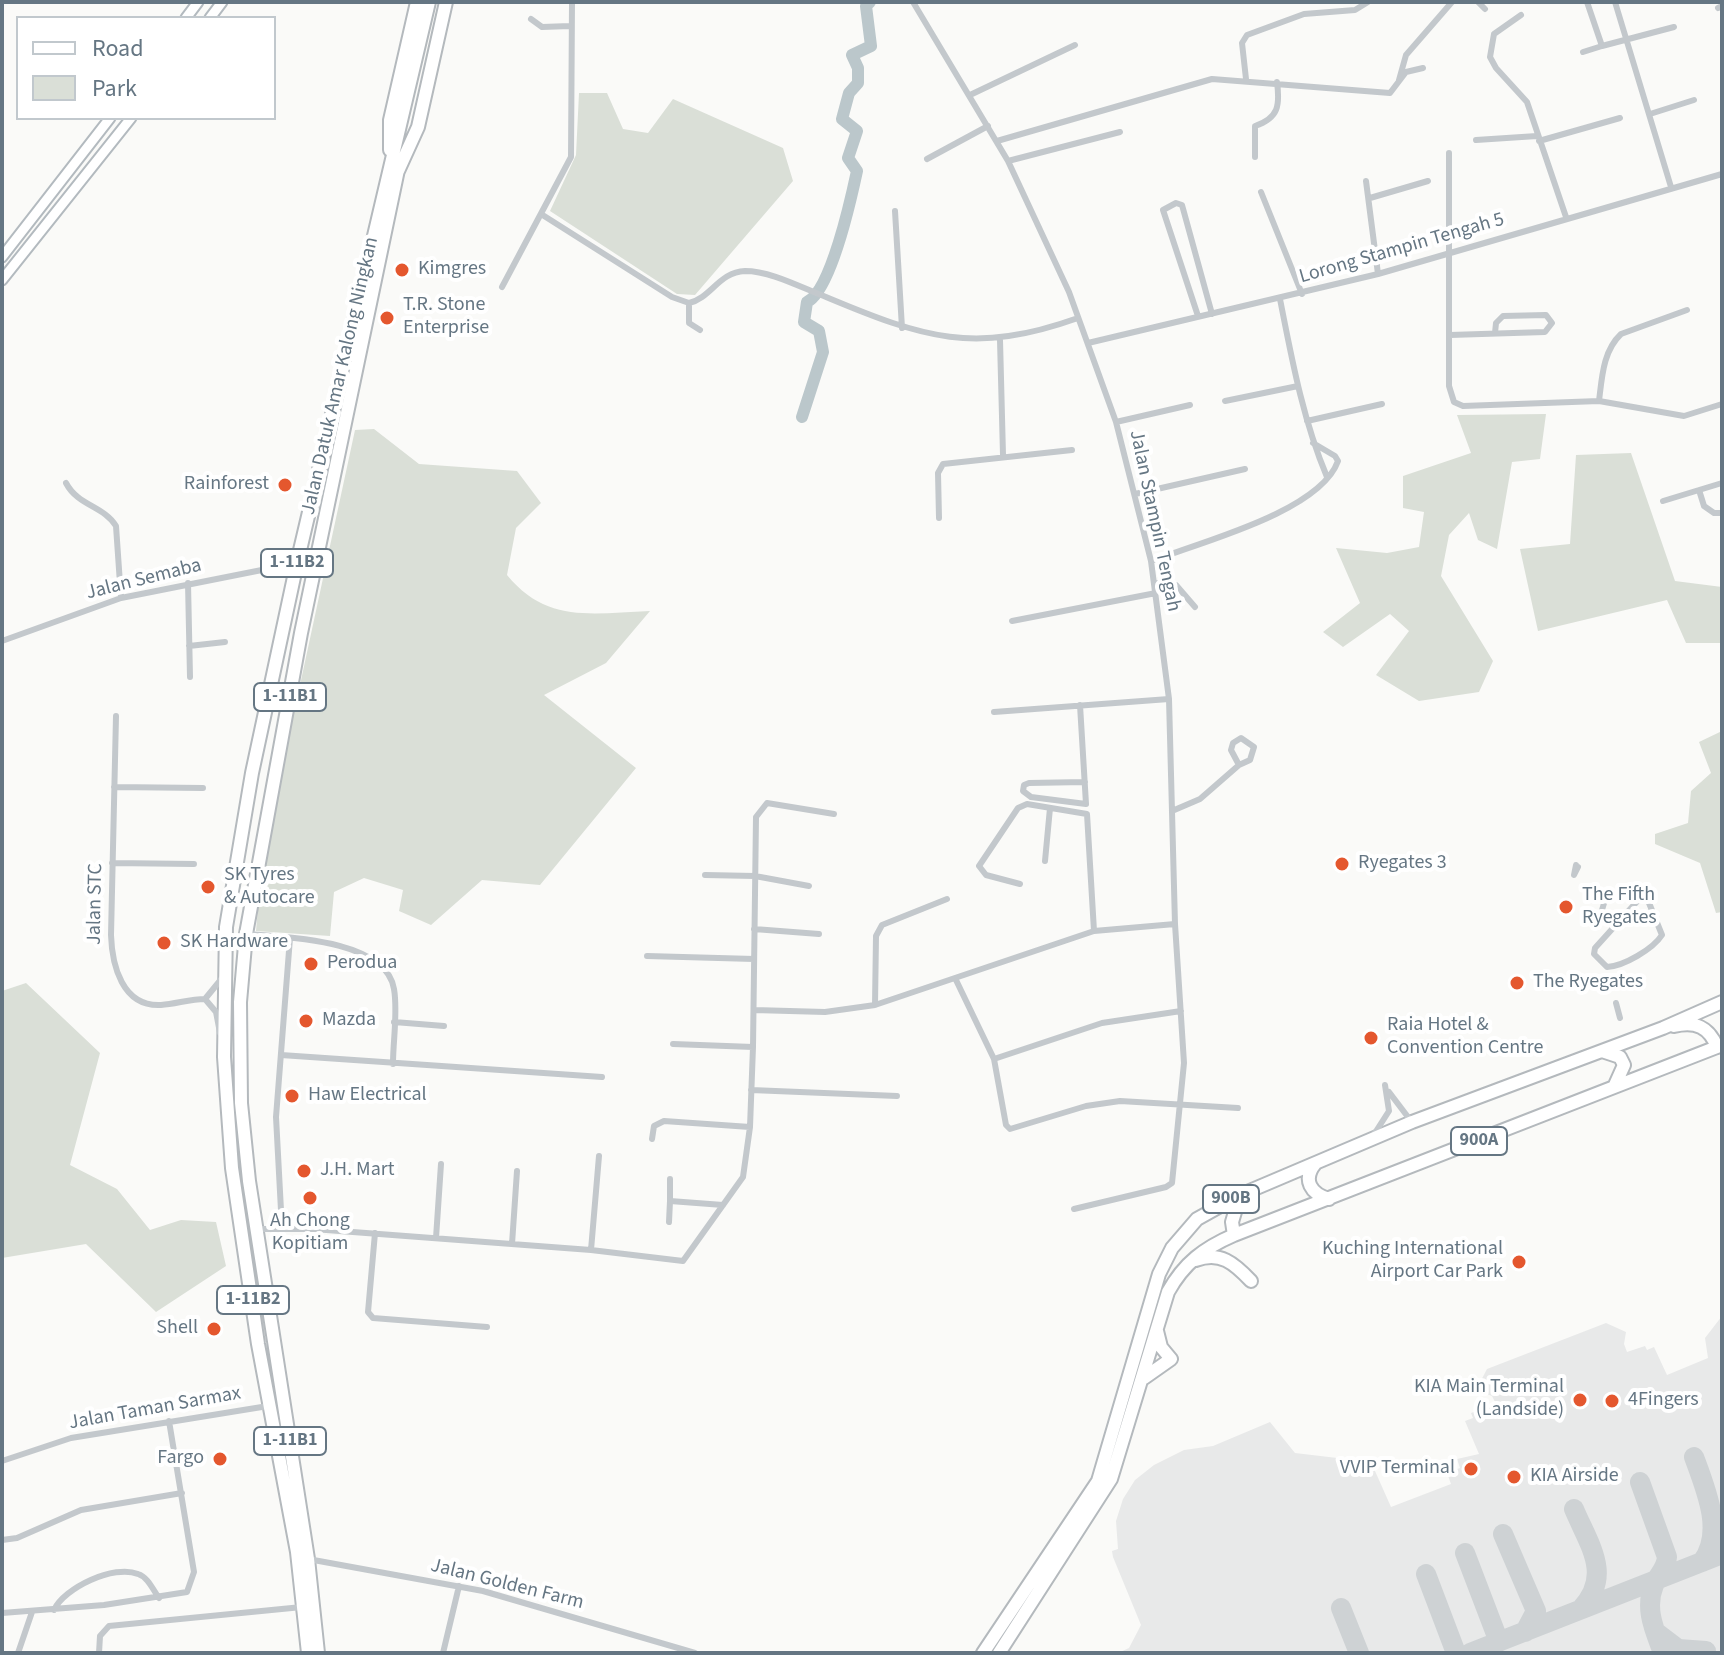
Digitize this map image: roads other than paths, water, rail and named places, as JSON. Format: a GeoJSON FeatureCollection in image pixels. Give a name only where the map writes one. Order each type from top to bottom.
{"type":"FeatureCollection","features":[{"type":"Feature","properties":{"kind":"highway"},"geometry":{"type":"LineString","coordinates":[[394,170],[390,120],[417,2]]}},
{"type":"Feature","properties":{"kind":"highway","name":"Jalan Datuk Amar Kalong Ningkan"},"geometry":{"type":"LineString","coordinates":[[318,1653],[312,1637],[308,1559],[256,1229],[241,1103],[239,1016],[246,934],[301,633],[429,2]]}},
{"type":"Feature","properties":{"kind":"highway","name":"Jalan Datuk Amar Kalong Ningkan"},"geometry":{"type":"LineString","coordinates":[[310,1609],[268,1406],[232,1168],[224,1057],[228,909],[252,773],[297,563],[437,2]]}},
{"type":"Feature","properties":{"kind":"highway"},"geometry":{"type":"LineString","coordinates":[[394,170],[418,127],[446,2]]}},
{"type":"Feature","properties":{"kind":"highway"},"geometry":{"type":"LineString","coordinates":[[252,773],[248,821],[254,831],[264,824],[276,779]]}},
{"type":"Feature","properties":{"kind":"highway","name":"900B"},"geometry":{"type":"LineString","coordinates":[[983,1653],[1098,1481],[1165,1260],[1197,1219],[1240,1195],[1412,1122],[1663,1028],[1722,1002]]}},
{"type":"Feature","properties":{"kind":"highway"},"geometry":{"type":"LineString","coordinates":[[1663,1028],[1680,1024],[1701,1026],[1720,1046]]}},
{"type":"Feature","properties":{"kind":"highway","name":"900A"},"geometry":{"type":"LineString","coordinates":[[999,1653],[1111,1479],[1168,1292],[1188,1263],[1213,1244],[1234,1235],[1720,1046]]}},
{"type":"Feature","properties":{"kind":"highway"},"geometry":{"type":"LineString","coordinates":[[1602,1051],[1620,1057],[1624,1065],[1615,1085]]}},
{"type":"Feature","properties":{"kind":"highway"},"geometry":{"type":"LineString","coordinates":[[1315,1163],[1310,1170],[1310,1186],[1314,1192],[1329,1199]]}},
{"type":"Feature","properties":{"kind":"highway"},"geometry":{"type":"LineString","coordinates":[[1234,1235],[1232,1222],[1240,1195]]}},
{"type":"Feature","properties":{"kind":"highway"},"geometry":{"type":"LineString","coordinates":[[1188,1263],[1216,1256],[1233,1264],[1251,1281]]}},
{"type":"Feature","properties":{"kind":"highway"},"geometry":{"type":"LineString","coordinates":[[1142,1380],[1171,1359],[1161,1347],[1157,1328]]}},
{"type":"Feature","properties":{"kind":"highway"},"geometry":{"type":"LineString","coordinates":[[299,1653],[310,1609]]}},
{"type":"Feature","properties":{"kind":"highway"},"geometry":{"type":"LineString","coordinates":[[310,1609],[326,1653]]}},
{"type":"Feature","properties":{"kind":"highway","name":"Jalan Datuk Amar Kalong Ningkan"},"geometry":{"type":"LineString","coordinates":[[308,1653],[312,1637]]}},
{"type":"Feature","properties":{"kind":"main road"},"geometry":{"type":"LineString","coordinates":[[2,257],[108,120]]}},
{"type":"Feature","properties":{"kind":"main road"},"geometry":{"type":"LineString","coordinates":[[2,280],[129,120]]}},
{"type":"Feature","properties":{"kind":"street"},"geometry":{"type":"LineString","coordinates":[[502,287],[571,157],[574,143],[572,2]]}},
{"type":"Feature","properties":{"kind":"street","name":"Jalan Stampin Tengah"},"geometry":{"type":"LineString","coordinates":[[913,2],[1008,161],[1042,231],[1078,318],[1116,422],[1151,561],[1156,593],[1169,699],[1175,924],[1181,1011],[1181,1102],[1172,1183],[1074,1209]]}},
{"type":"Feature","properties":{"kind":"street"},"geometry":{"type":"LineString","coordinates":[[1246,79],[1242,43],[1247,35],[1304,14],[1355,10],[1368,2]]}},
{"type":"Feature","properties":{"kind":"street"},"geometry":{"type":"LineString","coordinates":[[1399,84],[1406,55],[1452,2]]}},
{"type":"Feature","properties":{"kind":"street"},"geometry":{"type":"LineString","coordinates":[[1478,2],[1485,9]]}},
{"type":"Feature","properties":{"kind":"street"},"geometry":{"type":"LineString","coordinates":[[1587,2],[1602,46]]}},
{"type":"Feature","properties":{"kind":"street"},"geometry":{"type":"LineString","coordinates":[[1615,2],[1671,187]]}},
{"type":"Feature","properties":{"kind":"street"},"geometry":{"type":"LineString","coordinates":[[1521,15],[1494,34],[1490,57],[1527,102],[1566,217]]}},
{"type":"Feature","properties":{"kind":"street"},"geometry":{"type":"LineString","coordinates":[[531,19],[542,27],[570,26]]}},
{"type":"Feature","properties":{"kind":"street"},"geometry":{"type":"LineString","coordinates":[[1583,52],[1674,27]]}},
{"type":"Feature","properties":{"kind":"street"},"geometry":{"type":"LineString","coordinates":[[970,95],[1075,45]]}},
{"type":"Feature","properties":{"kind":"street"},"geometry":{"type":"LineString","coordinates":[[997,141],[1196,81],[1246,79],[1390,93],[1406,72],[1423,68]]}},
{"type":"Feature","properties":{"kind":"street"},"geometry":{"type":"LineString","coordinates":[[1255,157],[1255,126],[1276,115],[1280,106],[1277,82]]}},
{"type":"Feature","properties":{"kind":"street"},"geometry":{"type":"LineString","coordinates":[[1650,114],[1694,100]]}},
{"type":"Feature","properties":{"kind":"street"},"geometry":{"type":"LineString","coordinates":[[1476,140],[1538,139],[1620,118]]}},
{"type":"Feature","properties":{"kind":"street"},"geometry":{"type":"LineString","coordinates":[[927,159],[988,126]]}},
{"type":"Feature","properties":{"kind":"street"},"geometry":{"type":"LineString","coordinates":[[1008,161],[1120,132]]}},
{"type":"Feature","properties":{"kind":"street"},"geometry":{"type":"LineString","coordinates":[[1449,153],[1449,386],[1454,402],[1463,406],[1599,401],[1684,416],[1722,404]]}},
{"type":"Feature","properties":{"kind":"street","name":"Lorong Stampin Tengah 5"},"geometry":{"type":"LineString","coordinates":[[1088,343],[1378,274],[1722,174]]}},
{"type":"Feature","properties":{"kind":"street"},"geometry":{"type":"LineString","coordinates":[[1366,181],[1378,274]]}},
{"type":"Feature","properties":{"kind":"street"},"geometry":{"type":"LineString","coordinates":[[1370,198],[1428,181]]}},
{"type":"Feature","properties":{"kind":"street"},"geometry":{"type":"LineString","coordinates":[[1261,192],[1302,294]]}},
{"type":"Feature","properties":{"kind":"street"},"geometry":{"type":"LineString","coordinates":[[1198,316],[1163,210],[1176,203],[1182,205],[1212,314]]}},
{"type":"Feature","properties":{"kind":"street"},"geometry":{"type":"LineString","coordinates":[[895,211],[902,328]]}},
{"type":"Feature","properties":{"kind":"street"},"geometry":{"type":"LineString","coordinates":[[541,214],[672,297],[689,303]]}},
{"type":"Feature","properties":{"kind":"street"},"geometry":{"type":"LineString","coordinates":[[689,303],[726,275],[742,271],[763,274],[902,328],[945,337],[1000,340],[1078,318]]}},
{"type":"Feature","properties":{"kind":"street"},"geometry":{"type":"LineString","coordinates":[[1280,299],[1307,421],[1327,477]]}},
{"type":"Feature","properties":{"kind":"street"},"geometry":{"type":"LineString","coordinates":[[689,303],[689,323],[700,330]]}},
{"type":"Feature","properties":{"kind":"street"},"geometry":{"type":"LineString","coordinates":[[1599,401],[1607,355],[1614,341],[1621,334],[1687,310]]}},
{"type":"Feature","properties":{"kind":"street"},"geometry":{"type":"LineString","coordinates":[[1450,335],[1545,332],[1550,328],[1551,318],[1546,315],[1503,316],[1496,323],[1495,333]]}},
{"type":"Feature","properties":{"kind":"street"},"geometry":{"type":"LineString","coordinates":[[1000,340],[1003,455]]}},
{"type":"Feature","properties":{"kind":"street"},"geometry":{"type":"LineString","coordinates":[[1225,401],[1298,386]]}},
{"type":"Feature","properties":{"kind":"street"},"geometry":{"type":"LineString","coordinates":[[1307,421],[1382,404]]}},
{"type":"Feature","properties":{"kind":"street"},"geometry":{"type":"LineString","coordinates":[[1116,422],[1190,405]]}},
{"type":"Feature","properties":{"kind":"street"},"geometry":{"type":"LineString","coordinates":[[1151,561],[1271,518],[1317,488],[1338,461],[1313,443]]}},
{"type":"Feature","properties":{"kind":"street"},"geometry":{"type":"LineString","coordinates":[[939,518],[940,467],[947,462],[1072,450]]}},
{"type":"Feature","properties":{"kind":"street"},"geometry":{"type":"LineString","coordinates":[[1135,494],[1245,469]]}},
{"type":"Feature","properties":{"kind":"street"},"geometry":{"type":"LineString","coordinates":[[66,483],[82,503],[110,516],[116,526],[121,598]]}},
{"type":"Feature","properties":{"kind":"street"},"geometry":{"type":"LineString","coordinates":[[1663,501],[1722,483]]}},
{"type":"Feature","properties":{"kind":"street"},"geometry":{"type":"LineString","coordinates":[[1699,490],[1704,506],[1714,513],[1722,513]]}},
{"type":"Feature","properties":{"kind":"street","name":"Jalan Semaba"},"geometry":{"type":"LineString","coordinates":[[2,641],[121,598],[297,563]]}},
{"type":"Feature","properties":{"kind":"street"},"geometry":{"type":"LineString","coordinates":[[188,583],[190,677]]}},
{"type":"Feature","properties":{"kind":"street"},"geometry":{"type":"LineString","coordinates":[[1154,583],[1176,585],[1195,607]]}},
{"type":"Feature","properties":{"kind":"street"},"geometry":{"type":"LineString","coordinates":[[1012,621],[1156,593]]}},
{"type":"Feature","properties":{"kind":"street"},"geometry":{"type":"LineString","coordinates":[[189,646],[225,642]]}},
{"type":"Feature","properties":{"kind":"street"},"geometry":{"type":"LineString","coordinates":[[994,712],[1169,699]]}},
{"type":"Feature","properties":{"kind":"street"},"geometry":{"type":"LineString","coordinates":[[1080,705],[1085,782],[1086,804],[1031,797],[1023,791],[1024,785],[1029,783],[1085,782]]}},
{"type":"Feature","properties":{"kind":"street","name":"Jalan STC"},"geometry":{"type":"LineString","coordinates":[[116,716],[112,955],[126,990],[139,1000],[153,1005],[205,999]]}},
{"type":"Feature","properties":{"kind":"street"},"geometry":{"type":"LineString","coordinates":[[1172,811],[1214,789],[1253,755],[1250,741],[1241,738],[1233,743],[1231,750],[1239,765]]}},
{"type":"Feature","properties":{"kind":"street"},"geometry":{"type":"LineString","coordinates":[[114,787],[203,788]]}},
{"type":"Feature","properties":{"kind":"street"},"geometry":{"type":"LineString","coordinates":[[256,1229],[375,1233],[591,1250],[683,1261],[742,1180],[750,1127],[756,817],[760,808],[767,803],[834,814]]}},
{"type":"Feature","properties":{"kind":"street"},"geometry":{"type":"LineString","coordinates":[[1020,884],[986,875],[980,871],[979,862],[1022,804],[1087,814],[1094,931]]}},
{"type":"Feature","properties":{"kind":"street"},"geometry":{"type":"LineString","coordinates":[[1045,861],[1050,808]]}},
{"type":"Feature","properties":{"kind":"street"},"geometry":{"type":"LineString","coordinates":[[112,863],[194,864]]}},
{"type":"Feature","properties":{"kind":"street"},"geometry":{"type":"LineString","coordinates":[[705,875],[755,876],[809,886]]}},
{"type":"Feature","properties":{"kind":"street"},"geometry":{"type":"LineString","coordinates":[[1642,896],[1647,898],[1662,935],[1647,948],[1615,966],[1607,967],[1594,954],[1595,948],[1642,896]]}},
{"type":"Feature","properties":{"kind":"street"},"geometry":{"type":"LineString","coordinates":[[875,1005],[876,936],[882,925],[947,899]]}},
{"type":"Feature","properties":{"kind":"street"},"geometry":{"type":"LineString","coordinates":[[1602,910],[1605,900]]}},
{"type":"Feature","properties":{"kind":"street"},"geometry":{"type":"LineString","coordinates":[[754,1010],[825,1012],[875,1005],[1094,931],[1175,924]]}},
{"type":"Feature","properties":{"kind":"street"},"geometry":{"type":"LineString","coordinates":[[754,929],[819,934]]}},
{"type":"Feature","properties":{"kind":"street"},"geometry":{"type":"LineString","coordinates":[[246,934],[337,943],[388,972],[394,988],[393,1064]]}},
{"type":"Feature","properties":{"kind":"street"},"geometry":{"type":"LineString","coordinates":[[282,1229],[276,1117],[290,938]]}},
{"type":"Feature","properties":{"kind":"street"},"geometry":{"type":"LineString","coordinates":[[647,956],[754,959]]}},
{"type":"Feature","properties":{"kind":"street"},"geometry":{"type":"LineString","coordinates":[[224,1057],[216,1012],[205,999],[223,977],[225,961]]}},
{"type":"Feature","properties":{"kind":"street"},"geometry":{"type":"LineString","coordinates":[[956,980],[994,1059],[1006,1125],[1016,1129],[1086,1106],[1120,1101],[1181,1102],[1238,1108]]}},
{"type":"Feature","properties":{"kind":"street"},"geometry":{"type":"LineString","coordinates":[[1616,1003],[1620,1018]]}},
{"type":"Feature","properties":{"kind":"street"},"geometry":{"type":"LineString","coordinates":[[994,1059],[1102,1023],[1181,1011]]}},
{"type":"Feature","properties":{"kind":"street"},"geometry":{"type":"LineString","coordinates":[[394,1022],[444,1026]]}},
{"type":"Feature","properties":{"kind":"street"},"geometry":{"type":"LineString","coordinates":[[673,1044],[753,1047]]}},
{"type":"Feature","properties":{"kind":"street"},"geometry":{"type":"LineString","coordinates":[[281,1055],[602,1077]]}},
{"type":"Feature","properties":{"kind":"street"},"geometry":{"type":"LineString","coordinates":[[1371,1139],[1389,1111],[1385,1085],[1412,1122]]}},
{"type":"Feature","properties":{"kind":"street"},"geometry":{"type":"LineString","coordinates":[[751,1090],[897,1096]]}},
{"type":"Feature","properties":{"kind":"street"},"geometry":{"type":"LineString","coordinates":[[652,1139],[654,1126],[664,1121],[750,1127]]}},
{"type":"Feature","properties":{"kind":"street"},"geometry":{"type":"LineString","coordinates":[[591,1250],[599,1156]]}},
{"type":"Feature","properties":{"kind":"street"},"geometry":{"type":"LineString","coordinates":[[436,1238],[441,1164]]}},
{"type":"Feature","properties":{"kind":"street"},"geometry":{"type":"LineString","coordinates":[[512,1244],[517,1171]]}},
{"type":"Feature","properties":{"kind":"street"},"geometry":{"type":"LineString","coordinates":[[669,1222],[670,1179]]}},
{"type":"Feature","properties":{"kind":"street"},"geometry":{"type":"LineString","coordinates":[[670,1201],[723,1205]]}},
{"type":"Feature","properties":{"kind":"street"},"geometry":{"type":"LineString","coordinates":[[259,1246],[272,1231]]}},
{"type":"Feature","properties":{"kind":"street"},"geometry":{"type":"LineString","coordinates":[[375,1233],[368,1312],[373,1318],[487,1327]]}},
{"type":"Feature","properties":{"kind":"street","name":"Jalan Taman Sarmax"},"geometry":{"type":"LineString","coordinates":[[2,1461],[71,1438],[268,1406]]}},
{"type":"Feature","properties":{"kind":"street"},"geometry":{"type":"LineString","coordinates":[[2,1613],[181,1595],[194,1579],[169,1421]]}},
{"type":"Feature","properties":{"kind":"street"},"geometry":{"type":"LineString","coordinates":[[2,1540],[17,1538],[81,1510],[182,1493]]}},
{"type":"Feature","properties":{"kind":"street","name":"Jalan Golden Farm"},"geometry":{"type":"LineString","coordinates":[[308,1559],[459,1586],[679,1651],[695,1653]]}},
{"type":"Feature","properties":{"kind":"street"},"geometry":{"type":"LineString","coordinates":[[54,1610],[64,1593],[73,1588],[127,1571],[142,1576],[159,1598]]}},
{"type":"Feature","properties":{"kind":"street"},"geometry":{"type":"LineString","coordinates":[[443,1653],[459,1586]]}},
{"type":"Feature","properties":{"kind":"street"},"geometry":{"type":"LineString","coordinates":[[99,1653],[100,1636],[109,1626],[310,1609]]}},
{"type":"Feature","properties":{"kind":"street"},"geometry":{"type":"LineString","coordinates":[[18,1653],[32,1612]]}},
{"type":"Feature","properties":{"kind":"waterway"},"geometry":{"type":"LineString","coordinates":[[802,417],[823,352],[819,331],[804,322],[807,302],[816,294],[832,263],[857,171],[848,158],[857,131],[842,119],[849,93],[858,83],[858,68],[852,55],[871,46],[866,6],[870,2]]}},
{"type":"Feature","properties":{"kind":"place","name":"Kimgres"},"geometry":{"type":"Point","coordinates":[402,270]}},
{"type":"Feature","properties":{"kind":"place","name":"T.R. Stone Enterprise"},"geometry":{"type":"Point","coordinates":[387,318]}},
{"type":"Feature","properties":{"kind":"place","name":"Rainforest"},"geometry":{"type":"Point","coordinates":[285,485]}},
{"type":"Feature","properties":{"kind":"place","name":"Ryegates 3"},"geometry":{"type":"Point","coordinates":[1342,864]}},
{"type":"Feature","properties":{"kind":"place","name":"SK Tyres & Autocare"},"geometry":{"type":"Point","coordinates":[208,887]}},
{"type":"Feature","properties":{"kind":"place","name":"The Fifth Ryegates"},"geometry":{"type":"Point","coordinates":[1566,907]}},
{"type":"Feature","properties":{"kind":"place","name":"SK Hardware"},"geometry":{"type":"Point","coordinates":[164,943]}},
{"type":"Feature","properties":{"kind":"place","name":"Perodua"},"geometry":{"type":"Point","coordinates":[311,964]}},
{"type":"Feature","properties":{"kind":"place","name":"The Ryegates"},"geometry":{"type":"Point","coordinates":[1517,983]}},
{"type":"Feature","properties":{"kind":"place","name":"Mazda"},"geometry":{"type":"Point","coordinates":[306,1021]}},
{"type":"Feature","properties":{"kind":"place","name":"Raia Hotel & Convention Centre"},"geometry":{"type":"Point","coordinates":[1371,1038]}},
{"type":"Feature","properties":{"kind":"place","name":"Haw Electrical"},"geometry":{"type":"Point","coordinates":[292,1096]}},
{"type":"Feature","properties":{"kind":"place","name":"J.H. Mart"},"geometry":{"type":"Point","coordinates":[304,1171]}},
{"type":"Feature","properties":{"kind":"place","name":"Ah Chong Kopitiam"},"geometry":{"type":"Point","coordinates":[310,1198]}},
{"type":"Feature","properties":{"kind":"place","name":"Kuching International Airport Car Park"},"geometry":{"type":"Point","coordinates":[1519,1262]}},
{"type":"Feature","properties":{"kind":"place","name":"Shell"},"geometry":{"type":"Point","coordinates":[214,1329]}},
{"type":"Feature","properties":{"kind":"place","name":"KIA Main Terminal (Landside)"},"geometry":{"type":"Point","coordinates":[1580,1400]}},
{"type":"Feature","properties":{"kind":"place","name":"4Fingers"},"geometry":{"type":"Point","coordinates":[1612,1401]}},
{"type":"Feature","properties":{"kind":"place","name":"Fargo"},"geometry":{"type":"Point","coordinates":[220,1459]}},
{"type":"Feature","properties":{"kind":"place","name":"VVIP Terminal"},"geometry":{"type":"Point","coordinates":[1471,1469]}},
{"type":"Feature","properties":{"kind":"place","name":"KIA Airside"},"geometry":{"type":"Point","coordinates":[1514,1477]}}]}
